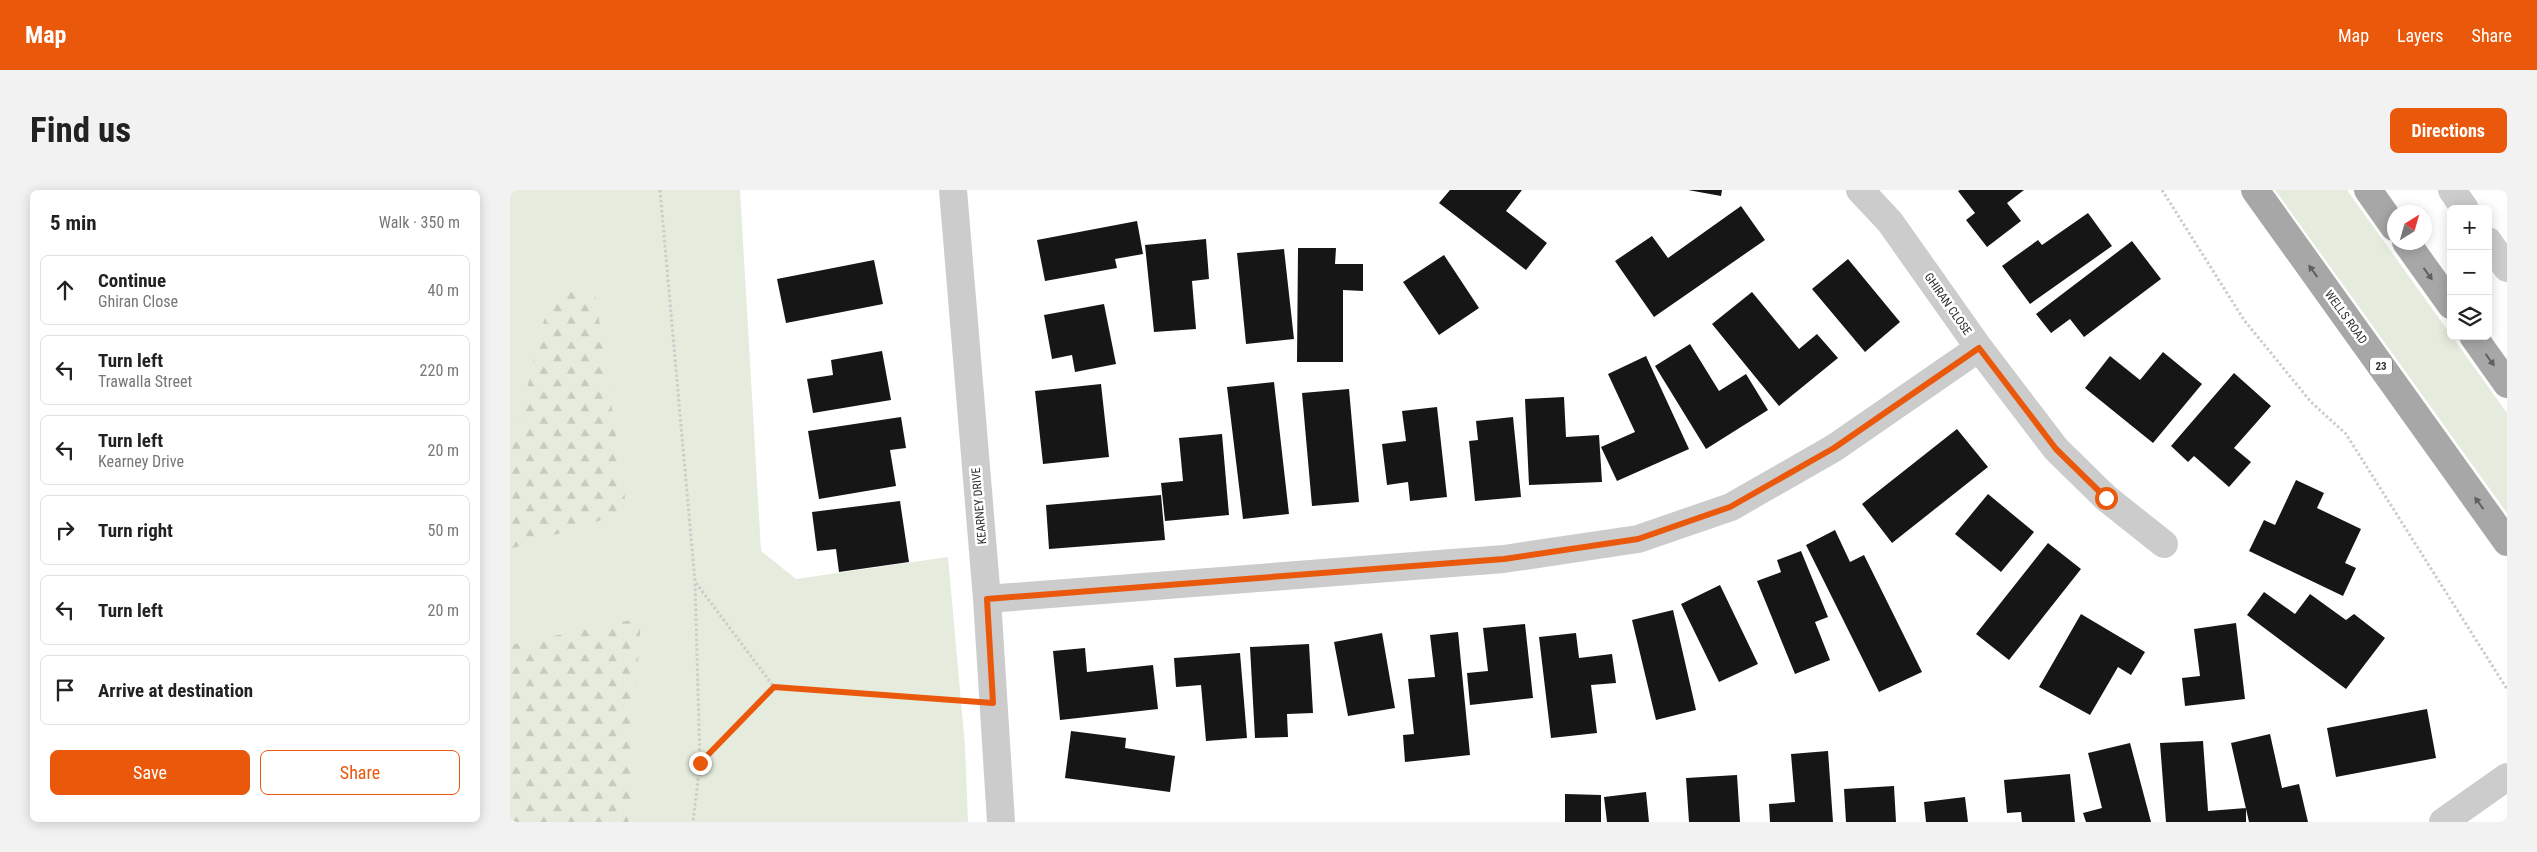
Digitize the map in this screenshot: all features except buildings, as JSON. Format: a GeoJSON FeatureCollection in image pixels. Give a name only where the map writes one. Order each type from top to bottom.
{"type":"FeatureCollection","features":[{"type":"Feature","properties":{"kind":"main road","name":"WELLS ROAD"},"geometry":{"type":"LineString","coordinates":[[2255,190],[2507,542]]}},
{"type":"Feature","properties":{"kind":"main road"},"geometry":{"type":"LineString","coordinates":[[2368,190],[2387,217]]}},
{"type":"Feature","properties":{"kind":"main road"},"geometry":{"type":"LineString","coordinates":[[2412,250],[2447,300]]}},
{"type":"Feature","properties":{"kind":"main road"},"geometry":{"type":"LineString","coordinates":[[2476,340],[2507,384]]}},
{"type":"Feature","properties":{"kind":"street","name":"KEARNEY DRIVE"},"geometry":{"type":"LineString","coordinates":[[953,190],[987,599],[1001,822]]}},
{"type":"Feature","properties":{"kind":"street","name":"GHIRAN CLOSE"},"geometry":{"type":"LineString","coordinates":[[1860,190],[1890,222],[1979,348],[2056,449],[2106,498],[2164,544]]}},
{"type":"Feature","properties":{"kind":"street"},"geometry":{"type":"LineString","coordinates":[[2452,190],[2462,205]]}},
{"type":"Feature","properties":{"kind":"street"},"geometry":{"type":"LineString","coordinates":[[2492,247],[2507,268]]}},
{"type":"Feature","properties":{"kind":"street"},"geometry":{"type":"LineString","coordinates":[[987,599],[1504,559],[1638,539],[1730,507],[1834,448],[1979,348]]}},
{"type":"Feature","properties":{"kind":"street"},"geometry":{"type":"LineString","coordinates":[[2443,822],[2507,777]]}},
{"type":"Feature","properties":{"kind":"path"},"geometry":{"type":"LineString","coordinates":[[660,190],[695,582],[700,763],[693,822]]}},
{"type":"Feature","properties":{"kind":"path"},"geometry":{"type":"LineString","coordinates":[[2162,190],[2244,320],[2311,402],[2346,434],[2507,689]]}},
{"type":"Feature","properties":{"kind":"path"},"geometry":{"type":"LineString","coordinates":[[695,582],[774,687],[993,703]]}},
{"type":"Feature","properties":{"kind":"path"},"geometry":{"type":"LineString","coordinates":[[700,763],[774,687]]}},
{"type":"Feature","properties":{"kind":"green space"},"geometry":{"type":"Polygon","coordinates":[[[510,190],[740,190],[761,551],[796,579],[948,557],[965,746],[968,822],[510,822],[510,190]]]}},
{"type":"Feature","properties":{"kind":"green space"},"geometry":{"type":"Polygon","coordinates":[[[2275,190],[2347,190],[2387,246],[2387,250],[2390,250],[2447,329],[2447,340],[2455,340],[2507,413],[2507,513],[2275,190]]]}},
{"type":"Feature","properties":{"kind":"green space"},"geometry":{"type":"Polygon","coordinates":[[[552,292],[595,292],[627,512],[510,549],[510,436],[519,427],[535,352],[552,292]]]}},
{"type":"Feature","properties":{"kind":"green space"},"geometry":{"type":"Polygon","coordinates":[[[641,618],[632,746],[632,814],[628,822],[510,822],[510,645],[641,618]]]}},
{"type":"Feature","properties":{"kind":"route"},"geometry":{"type":"LineString","coordinates":[[700,763],[774,687],[993,703],[987,599],[1504,559],[1638,539],[1730,507],[1834,448],[1979,348],[2056,449],[2106,498]]}}]}
